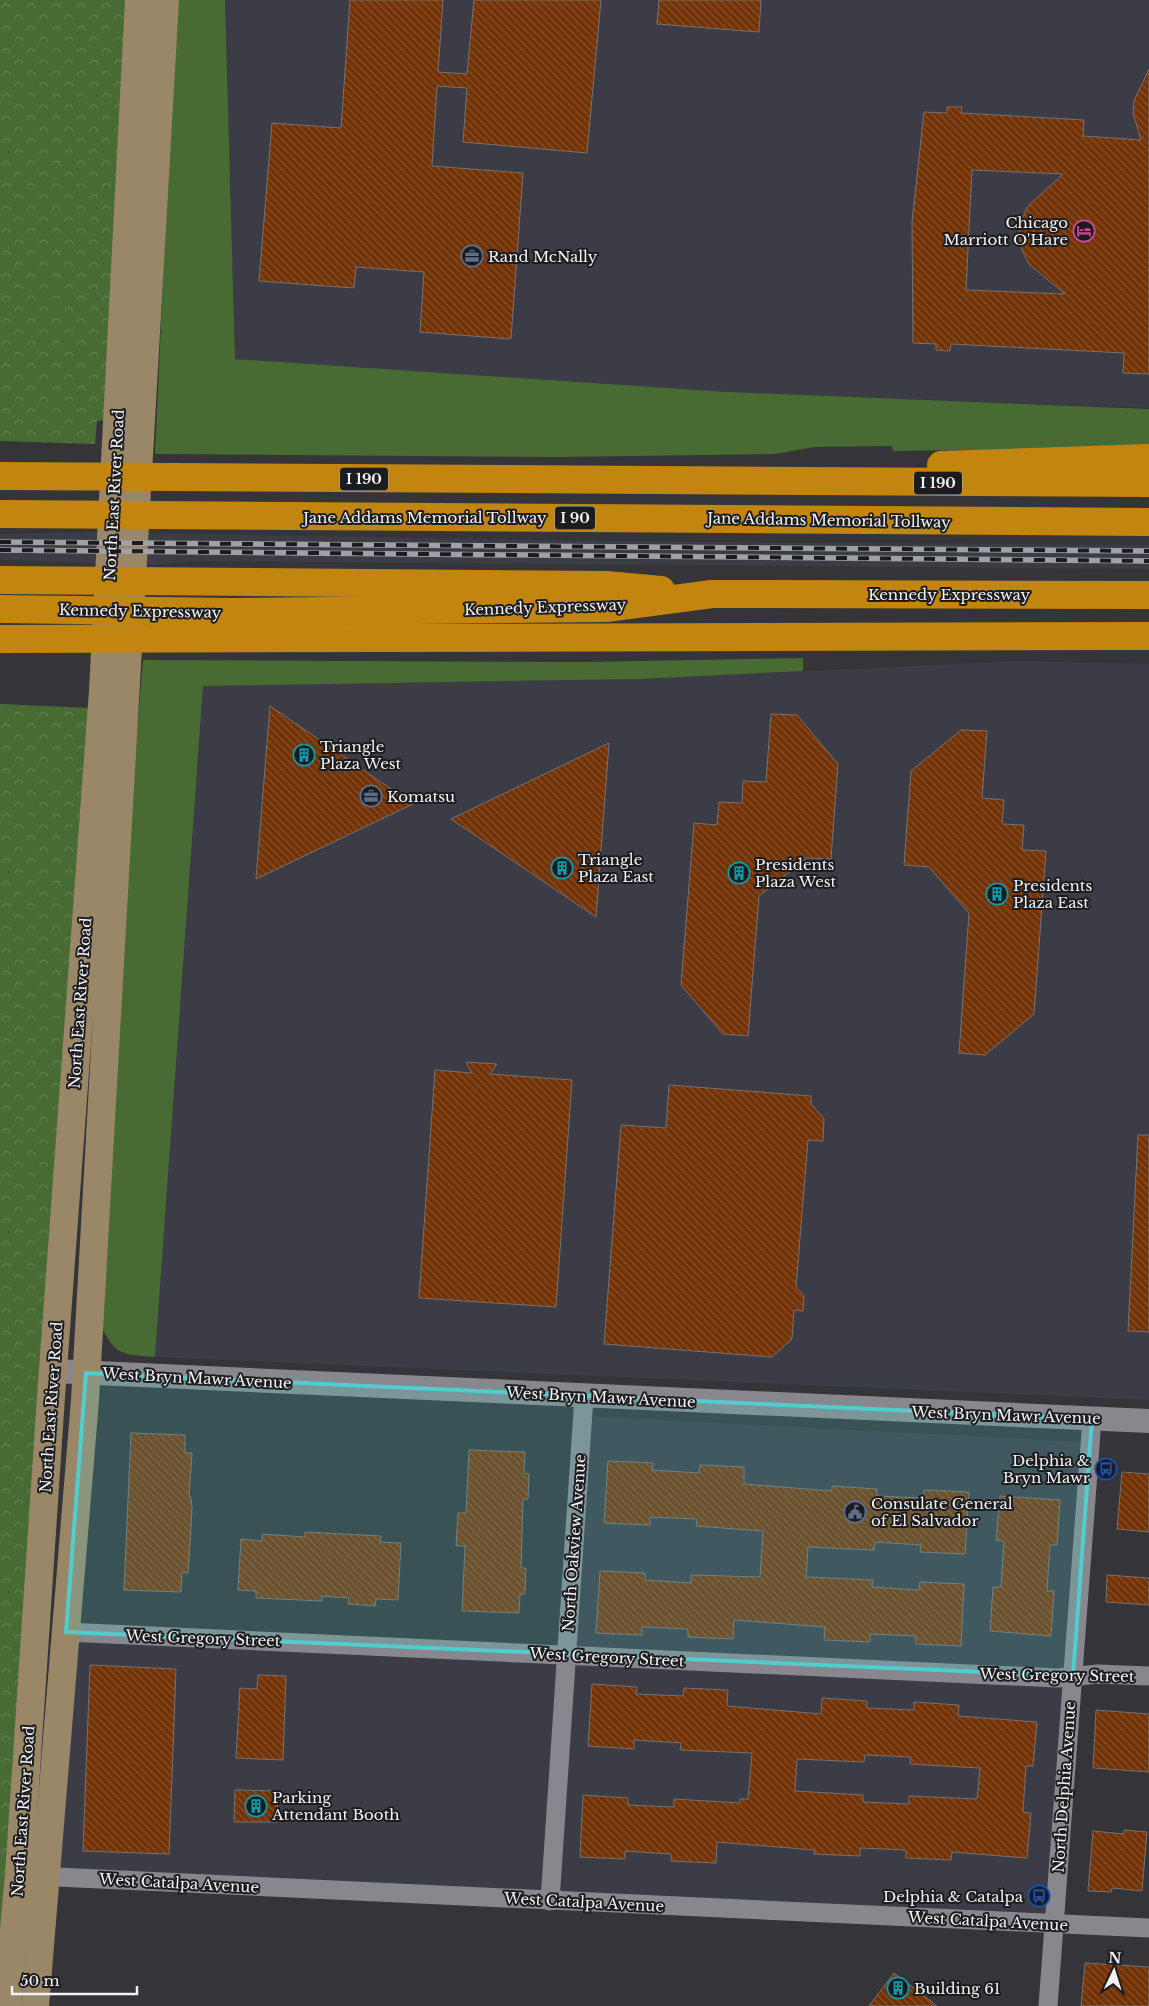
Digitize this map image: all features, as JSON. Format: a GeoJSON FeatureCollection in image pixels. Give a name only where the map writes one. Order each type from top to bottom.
{"type":"FeatureCollection","features":[{"type":"Feature","properties":{"kind":"highway"},"geometry":{"type":"LineString","coordinates":[[728,480],[927,466],[1149,458]]}},
{"type":"Feature","properties":{"kind":"highway","name":"I 190"},"geometry":{"type":"LineString","coordinates":[[0,476],[1149,483]]}},
{"type":"Feature","properties":{"kind":"highway","name":"Jane Addams Memorial Tollway"},"geometry":{"type":"LineString","coordinates":[[0,514],[1149,522]]}},
{"type":"Feature","properties":{"kind":"highway"},"geometry":{"type":"LineString","coordinates":[[0,580],[606,585],[712,594]]}},
{"type":"Feature","properties":{"kind":"highway","name":"Kennedy Expressway"},"geometry":{"type":"LineString","coordinates":[[0,610],[243,612],[606,608],[712,594],[1149,595]]}},
{"type":"Feature","properties":{"kind":"highway"},"geometry":{"type":"LineString","coordinates":[[0,639],[1149,636]]}},
{"type":"Feature","properties":{"kind":"main road","name":"North East River Road"},"geometry":{"type":"LineString","coordinates":[[128,444],[139,0]]}},
{"type":"Feature","properties":{"kind":"main road","name":"North East River Road"},"geometry":{"type":"LineString","coordinates":[[8,2006],[19,1875],[53,1371],[114,691],[128,444],[165,0]]}},
{"type":"Feature","properties":{"kind":"main road","name":"North East River Road"},"geometry":{"type":"LineString","coordinates":[[35,2006],[86,1372],[109,996],[114,691]]}},
{"type":"Feature","properties":{"kind":"street","name":"West Bryn Mawr Avenue"},"geometry":{"type":"LineString","coordinates":[[53,1371],[1149,1421]]}},
{"type":"Feature","properties":{"kind":"street","name":"North Oakview Avenue"},"geometry":{"type":"LineString","coordinates":[[550,1901],[584,1396]]}},
{"type":"Feature","properties":{"kind":"street","name":"North Delphia Avenue"},"geometry":{"type":"LineString","coordinates":[[1048,2006],[1092,1419]]}},
{"type":"Feature","properties":{"kind":"street","name":"West Gregory Street"},"geometry":{"type":"LineString","coordinates":[[66,1632],[1057,1678],[1098,1674],[1149,1676]]}},
{"type":"Feature","properties":{"kind":"street","name":"West Catalpa Avenue"},"geometry":{"type":"LineString","coordinates":[[19,1875],[1149,1928]]}},
{"type":"Feature","properties":{"kind":"highlighted area"},"geometry":{"type":"Polygon","coordinates":[[[86,1373],[1092,1419],[1073,1676],[66,1632],[86,1373]]]}},
{"type":"Feature","properties":{"kind":"shaded area"},"geometry":{"type":"Polygon","coordinates":[[[225,0],[1149,0],[1149,408],[728,392],[235,359],[225,0]]]}},
{"type":"Feature","properties":{"kind":"shaded area"},"geometry":{"type":"Polygon","coordinates":[[[89,532],[600,541],[1149,545],[1149,569],[194,561],[153,565],[0,560],[0,534],[89,532]]]}},
{"type":"Feature","properties":{"kind":"shaded area"},"geometry":{"type":"Polygon","coordinates":[[[1019,661],[1149,664],[1149,1400],[155,1357],[203,686],[640,679],[1019,661]]]}},
{"type":"Feature","properties":{"kind":"shaded area"},"geometry":{"type":"Polygon","coordinates":[[[583,1416],[1084,1442],[1055,1921],[59,1874],[76,1633],[569,1656],[583,1416]]]}},
{"type":"Feature","properties":{"kind":"green space"},"geometry":{"type":"Polygon","coordinates":[[[0,0],[129,0],[107,420],[97,421],[95,444],[0,441],[0,0]]]}},
{"type":"Feature","properties":{"kind":"green space"},"geometry":{"type":"Polygon","coordinates":[[[176,0],[225,0],[235,359],[728,392],[1149,409],[1149,448],[893,451],[892,446],[814,447],[775,454],[558,457],[155,454],[176,0]]]}},
{"type":"Feature","properties":{"kind":"green space"},"geometry":{"type":"Polygon","coordinates":[[[803,658],[803,671],[640,679],[203,686],[155,1357],[125,1353],[114,1346],[98,1320],[126,859],[143,660],[582,662],[803,658]]]}},
{"type":"Feature","properties":{"kind":"green space"},"geometry":{"type":"Polygon","coordinates":[[[0,704],[91,708],[0,1962],[0,704]]]}},
{"type":"Feature","properties":{"kind":"building"},"geometry":{"type":"Polygon","coordinates":[[[350,0],[443,0],[438,72],[467,74],[474,0],[601,0],[587,153],[463,142],[467,88],[437,86],[432,166],[523,173],[511,339],[420,332],[424,272],[356,267],[354,288],[259,281],[272,123],[341,128],[350,0]]]}},
{"type":"Feature","properties":{"kind":"building"},"geometry":{"type":"Polygon","coordinates":[[[659,0],[761,0],[759,32],[657,24],[659,0]]]}},
{"type":"Feature","properties":{"kind":"building","name":"Chicago Marriott O'Hare"},"geometry":{"type":"Polygon","coordinates":[[[1149,69],[1149,374],[1123,373],[1124,353],[951,344],[950,351],[936,350],[936,344],[913,343],[912,222],[924,112],[947,113],[947,107],[962,107],[961,113],[1084,120],[1083,136],[1141,140],[1133,113],[1134,101],[1149,69]],[[972,170],[966,290],[1065,294],[1029,264],[1022,250],[1019,235],[1022,219],[1028,206],[1063,174],[972,170]]]}},
{"type":"Feature","properties":{"kind":"building","name":"Triangle Plaza West"},"geometry":{"type":"Polygon","coordinates":[[[270,706],[413,804],[256,879],[270,706]]]}},
{"type":"Feature","properties":{"kind":"building","name":"Presidents Plaza West"},"geometry":{"type":"Polygon","coordinates":[[[771,714],[797,715],[838,764],[831,859],[807,858],[759,896],[748,1036],[723,1034],[681,985],[694,823],[717,825],[719,802],[742,803],[743,781],[766,782],[771,714]]]}},
{"type":"Feature","properties":{"kind":"building","name":"Presidents Plaza East"},"geometry":{"type":"Polygon","coordinates":[[[961,730],[987,731],[982,798],[1004,800],[1002,824],[1024,825],[1022,850],[1046,851],[1034,1014],[985,1055],[959,1053],[969,913],[929,867],[904,865],[911,771],[961,730]]]}},
{"type":"Feature","properties":{"kind":"building","name":"Triangle Plaza East"},"geometry":{"type":"Polygon","coordinates":[[[609,743],[596,917],[451,819],[609,743]]]}},
{"type":"Feature","properties":{"kind":"building"},"geometry":{"type":"Polygon","coordinates":[[[466,1062],[497,1064],[490,1074],[572,1080],[556,1307],[419,1298],[435,1070],[472,1073],[466,1062]]]}},
{"type":"Feature","properties":{"kind":"building"},"geometry":{"type":"Polygon","coordinates":[[[669,1085],[811,1096],[811,1104],[824,1119],[823,1141],[808,1140],[796,1287],[804,1296],[803,1311],[794,1310],[792,1339],[772,1357],[604,1344],[621,1125],[666,1128],[669,1085]]]}},
{"type":"Feature","properties":{"kind":"building"},"geometry":{"type":"Polygon","coordinates":[[[1138,1135],[1149,1135],[1149,1332],[1128,1331],[1138,1135]]]}},
{"type":"Feature","properties":{"kind":"building"},"geometry":{"type":"Polygon","coordinates":[[[131,1433],[185,1435],[185,1453],[192,1453],[189,1497],[191,1497],[192,1507],[188,1573],[182,1572],[181,1592],[124,1590],[131,1433]]]}},
{"type":"Feature","properties":{"kind":"building"},"geometry":{"type":"Polygon","coordinates":[[[469,1450],[525,1452],[524,1473],[529,1474],[528,1499],[523,1499],[521,1568],[526,1568],[525,1594],[520,1594],[519,1613],[462,1611],[465,1546],[456,1546],[458,1513],[466,1513],[469,1450]]]}},
{"type":"Feature","properties":{"kind":"building"},"geometry":{"type":"Polygon","coordinates":[[[608,1461],[653,1463],[652,1470],[699,1473],[700,1465],[744,1467],[744,1484],[832,1491],[832,1486],[877,1489],[877,1496],[923,1498],[924,1490],[969,1492],[965,1554],[920,1552],[921,1545],[875,1542],[874,1550],[808,1547],[806,1577],[873,1580],[872,1587],[919,1590],[920,1582],[964,1584],[961,1646],[916,1644],[916,1636],[870,1634],[870,1642],[824,1640],[825,1627],[734,1620],[733,1639],[688,1637],[688,1629],[642,1627],[642,1635],[596,1633],[600,1571],[645,1573],[645,1580],[691,1583],[691,1575],[760,1577],[763,1531],[696,1526],[697,1519],[650,1517],[650,1525],[604,1523],[608,1461]]]}},
{"type":"Feature","properties":{"kind":"building"},"geometry":{"type":"Polygon","coordinates":[[[1122,1472],[1149,1474],[1149,1532],[1117,1529],[1122,1472]]]}},
{"type":"Feature","properties":{"kind":"building"},"geometry":{"type":"Polygon","coordinates":[[[1000,1496],[1060,1500],[1057,1545],[1050,1545],[1047,1591],[1054,1591],[1051,1636],[990,1631],[993,1587],[1001,1587],[1004,1541],[996,1540],[1000,1496]]]}},
{"type":"Feature","properties":{"kind":"building"},"geometry":{"type":"Polygon","coordinates":[[[305,1532],[381,1536],[380,1542],[401,1543],[398,1600],[376,1599],[375,1606],[348,1604],[349,1598],[322,1596],[322,1601],[256,1598],[256,1591],[238,1590],[241,1539],[262,1541],[262,1534],[305,1537],[305,1532]]]}},
{"type":"Feature","properties":{"kind":"building"},"geometry":{"type":"Polygon","coordinates":[[[1107,1575],[1149,1578],[1149,1605],[1106,1602],[1107,1575]]]}},
{"type":"Feature","properties":{"kind":"building"},"geometry":{"type":"Polygon","coordinates":[[[90,1665],[176,1669],[169,1854],[83,1851],[90,1665]]]}},
{"type":"Feature","properties":{"kind":"building"},"geometry":{"type":"Polygon","coordinates":[[[258,1675],[286,1676],[283,1760],[236,1758],[240,1688],[257,1689],[258,1675]]]}},
{"type":"Feature","properties":{"kind":"building"},"geometry":{"type":"Polygon","coordinates":[[[592,1684],[637,1687],[636,1694],[683,1696],[684,1688],[728,1690],[727,1706],[821,1714],[822,1698],[867,1701],[867,1708],[914,1710],[914,1702],[959,1705],[958,1716],[1037,1722],[1033,1766],[1026,1766],[1023,1812],[1031,1813],[1027,1858],[952,1852],[951,1860],[906,1858],[906,1850],[860,1848],[860,1856],[814,1854],[815,1850],[717,1842],[716,1863],[671,1861],[671,1854],[625,1851],[625,1859],[580,1857],[583,1795],[628,1798],[628,1805],[674,1807],[674,1799],[740,1803],[740,1799],[748,1799],[752,1753],[680,1750],[681,1743],[634,1740],[634,1749],[588,1746],[592,1684]],[[865,1755],[864,1762],[797,1759],[795,1791],[863,1795],[863,1802],[909,1804],[909,1796],[977,1799],[980,1768],[910,1764],[911,1757],[865,1755]]]}},
{"type":"Feature","properties":{"kind":"building"},"geometry":{"type":"Polygon","coordinates":[[[1096,1710],[1149,1714],[1149,1772],[1093,1768],[1096,1710]]]}},
{"type":"Feature","properties":{"kind":"building","name":"Parking Attendant Booth"},"geometry":{"type":"Polygon","coordinates":[[[235,1790],[278,1791],[277,1822],[234,1822],[235,1790]]]}},
{"type":"Feature","properties":{"kind":"building"},"geometry":{"type":"Polygon","coordinates":[[[1124,1830],[1147,1832],[1142,1891],[1112,1888],[1111,1892],[1088,1891],[1093,1831],[1124,1834],[1124,1830]]]}},
{"type":"Feature","properties":{"kind":"building"},"geometry":{"type":"Polygon","coordinates":[[[1085,1963],[1149,1967],[1149,2006],[1081,2006],[1085,1963]]]}},
{"type":"Feature","properties":{"kind":"building","name":"Building 61"},"geometry":{"type":"Polygon","coordinates":[[[894,1973],[937,2006],[869,2006],[894,1973]]]}},
{"type":"Feature","properties":{"kind":"railway"},"geometry":{"type":"LineString","coordinates":[[0,542],[1149,551]]}},
{"type":"Feature","properties":{"kind":"railway"},"geometry":{"type":"LineString","coordinates":[[0,550],[1149,561]]}},
{"type":"Feature","properties":{"kind":"place","name":"Chicago Marriott O'Hare"},"geometry":{"type":"Point","coordinates":[1084,231]}},
{"type":"Feature","properties":{"kind":"place","name":"Rand McNally"},"geometry":{"type":"Point","coordinates":[472,256]}},
{"type":"Feature","properties":{"kind":"place","name":"Triangle Plaza West"},"geometry":{"type":"Point","coordinates":[304,755]}},
{"type":"Feature","properties":{"kind":"place","name":"Komatsu"},"geometry":{"type":"Point","coordinates":[371,796]}},
{"type":"Feature","properties":{"kind":"place","name":"Triangle Plaza East"},"geometry":{"type":"Point","coordinates":[562,868]}},
{"type":"Feature","properties":{"kind":"place","name":"Presidents Plaza West"},"geometry":{"type":"Point","coordinates":[739,873]}},
{"type":"Feature","properties":{"kind":"place","name":"Presidents Plaza East"},"geometry":{"type":"Point","coordinates":[997,894]}},
{"type":"Feature","properties":{"kind":"place","name":"Delphia & Bryn Mawr"},"geometry":{"type":"Point","coordinates":[1106,1469]}},
{"type":"Feature","properties":{"kind":"place","name":"Consulate General of El Salvador"},"geometry":{"type":"Point","coordinates":[855,1512]}},
{"type":"Feature","properties":{"kind":"place","name":"Parking Attendant Booth"},"geometry":{"type":"Point","coordinates":[256,1806]}},
{"type":"Feature","properties":{"kind":"place","name":"Delphia & Catalpa"},"geometry":{"type":"Point","coordinates":[1039,1896]}},
{"type":"Feature","properties":{"kind":"place","name":"Building 61"},"geometry":{"type":"Point","coordinates":[898,1988]}}]}
